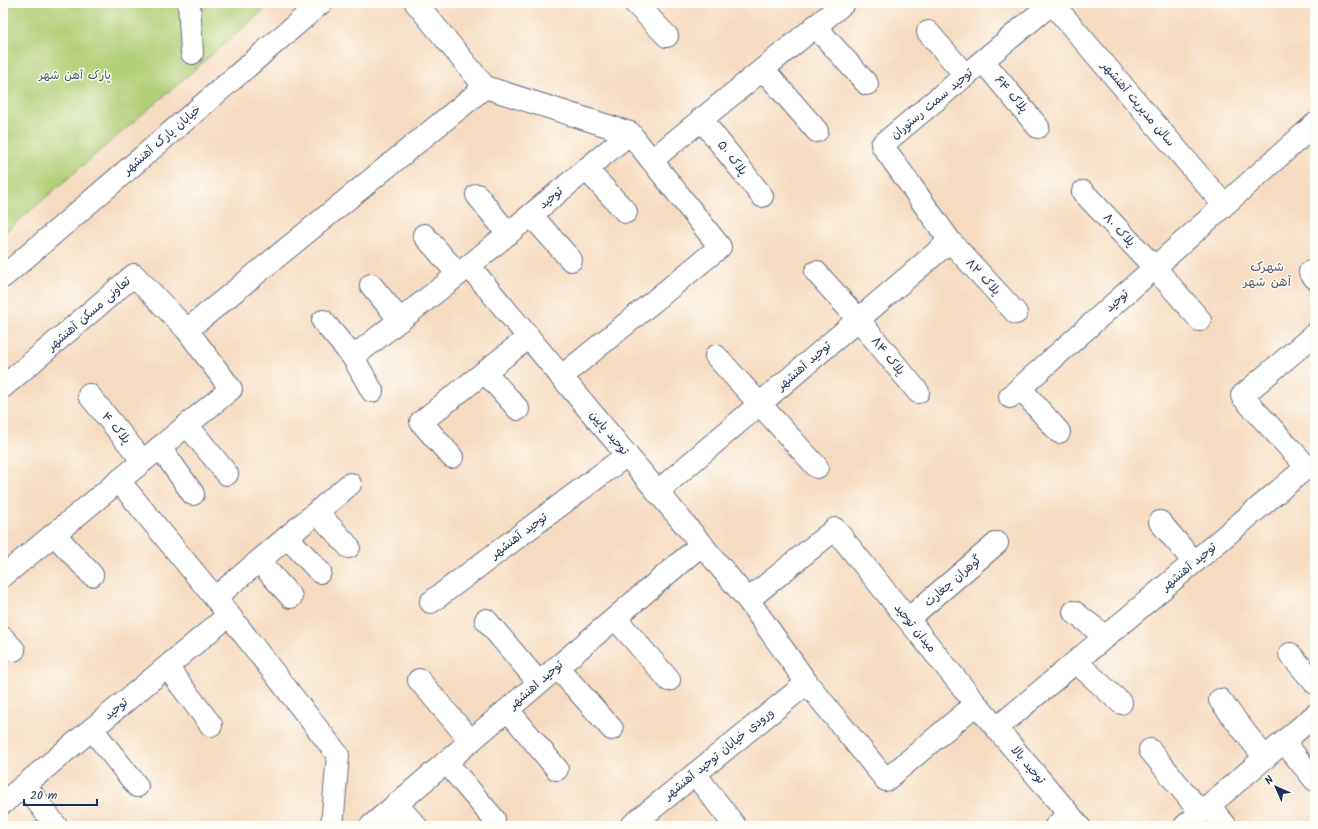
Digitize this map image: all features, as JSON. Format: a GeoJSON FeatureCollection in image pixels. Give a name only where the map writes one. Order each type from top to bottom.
{"type":"FeatureCollection","features":[{"type":"Feature","properties":{"kind":"street"},"geometry":{"type":"LineString","coordinates":[[190,3],[192,53]]}},
{"type":"Feature","properties":{"kind":"street","name":"خیابان پارک آهنشهر"},"geometry":{"type":"LineString","coordinates":[[3,277],[321,3]]}},
{"type":"Feature","properties":{"kind":"street"},"geometry":{"type":"LineString","coordinates":[[416,3],[485,87],[630,133],[720,247],[561,377]]}},
{"type":"Feature","properties":{"kind":"street"},"geometry":{"type":"LineString","coordinates":[[635,3],[667,36]]}},
{"type":"Feature","properties":{"kind":"street"},"geometry":{"type":"LineString","coordinates":[[652,160],[844,3]]}},
{"type":"Feature","properties":{"kind":"street","name":"توحید سمت رستوران"},"geometry":{"type":"LineString","coordinates":[[950,241],[882,145],[1052,3]]}},
{"type":"Feature","properties":{"kind":"street","name":"سالن مدیریت آهنشهر"},"geometry":{"type":"LineString","coordinates":[[1052,3],[1224,205]]}},
{"type":"Feature","properties":{"kind":"street"},"geometry":{"type":"LineString","coordinates":[[815,26],[867,84]]}},
{"type":"Feature","properties":{"kind":"street"},"geometry":{"type":"LineString","coordinates":[[928,32],[966,76]]}},
{"type":"Feature","properties":{"kind":"street","name":"پلاک ۶۴"},"geometry":{"type":"LineString","coordinates":[[983,61],[1038,127]]}},
{"type":"Feature","properties":{"kind":"street"},"geometry":{"type":"LineString","coordinates":[[763,69],[817,131]]}},
{"type":"Feature","properties":{"kind":"street"},"geometry":{"type":"LineString","coordinates":[[3,576],[231,389],[187,330],[485,87]]}},
{"type":"Feature","properties":{"kind":"street","name":"پلاک ۵۰"},"geometry":{"type":"LineString","coordinates":[[702,119],[762,196]]}},
{"type":"Feature","properties":{"kind":"street","name":"توحید"},"geometry":{"type":"LineString","coordinates":[[1059,432],[1015,392],[1315,124]]}},
{"type":"Feature","properties":{"kind":"street","name":"توحید"},"geometry":{"type":"LineString","coordinates":[[353,356],[464,270],[630,133]]}},
{"type":"Feature","properties":{"kind":"street"},"geometry":{"type":"LineString","coordinates":[[586,169],[626,212]]}},
{"type":"Feature","properties":{"kind":"street","name":"پلاک ۸۰"},"geometry":{"type":"LineString","coordinates":[[1083,192],[1155,268],[1200,320]]}},
{"type":"Feature","properties":{"kind":"street"},"geometry":{"type":"LineString","coordinates":[[477,195],[508,234]]}},
{"type":"Feature","properties":{"kind":"street"},"geometry":{"type":"LineString","coordinates":[[531,215],[572,260]]}},
{"type":"Feature","properties":{"kind":"street","name":"توحید پایین"},"geometry":{"type":"LineString","coordinates":[[424,236],[464,270],[529,337],[748,600]]}},
{"type":"Feature","properties":{"kind":"street","name":"پلاک ۸۲"},"geometry":{"type":"LineString","coordinates":[[950,241],[1016,313]]}},
{"type":"Feature","properties":{"kind":"street","name":"توحید آهنشهر"},"geometry":{"type":"LineString","coordinates":[[657,492],[950,241]]}},
{"type":"Feature","properties":{"kind":"street","name":"پلاک ۸۴"},"geometry":{"type":"LineString","coordinates":[[816,272],[858,319],[918,392]]}},
{"type":"Feature","properties":{"kind":"street","name":"تعاونی مسکن آهنشهر"},"geometry":{"type":"LineString","coordinates":[[3,387],[134,274],[187,330]]}},
{"type":"Feature","properties":{"kind":"street"},"geometry":{"type":"LineString","coordinates":[[371,285],[400,320]]}},
{"type":"Feature","properties":{"kind":"street"},"geometry":{"type":"LineString","coordinates":[[323,320],[353,356],[372,391]]}},
{"type":"Feature","properties":{"kind":"street","name":"توحید آهنشهر"},"geometry":{"type":"LineString","coordinates":[[997,728],[1307,467],[1242,396],[1315,334]]}},
{"type":"Feature","properties":{"kind":"street"},"geometry":{"type":"LineString","coordinates":[[452,457],[421,422],[529,337]]}},
{"type":"Feature","properties":{"kind":"street"},"geometry":{"type":"LineString","coordinates":[[716,356],[817,467]]}},
{"type":"Feature","properties":{"kind":"street"},"geometry":{"type":"LineString","coordinates":[[485,372],[518,409]]}},
{"type":"Feature","properties":{"kind":"street","name":"پلاک ۴"},"geometry":{"type":"LineString","coordinates":[[89,395],[143,461]]}},
{"type":"Feature","properties":{"kind":"street"},"geometry":{"type":"LineString","coordinates":[[187,425],[227,474]]}},
{"type":"Feature","properties":{"kind":"street"},"geometry":{"type":"LineString","coordinates":[[160,447],[194,494]]}},
{"type":"Feature","properties":{"kind":"street","name":"توحید آهنشهر"},"geometry":{"type":"LineString","coordinates":[[431,602],[627,455]]}},
{"type":"Feature","properties":{"kind":"street"},"geometry":{"type":"LineString","coordinates":[[119,481],[229,615],[338,755],[332,826]]}},
{"type":"Feature","properties":{"kind":"street"},"geometry":{"type":"LineString","coordinates":[[215,598],[350,484]]}},
{"type":"Feature","properties":{"kind":"street"},"geometry":{"type":"LineString","coordinates":[[317,512],[349,547]]}},
{"type":"Feature","properties":{"kind":"street"},"geometry":{"type":"LineString","coordinates":[[1160,522],[1194,562]]}},
{"type":"Feature","properties":{"kind":"street","name":"میدان توحید"},"geometry":{"type":"LineString","coordinates":[[748,600],[835,528],[976,704]]}},
{"type":"Feature","properties":{"kind":"street"},"geometry":{"type":"LineString","coordinates":[[54,534],[92,575]]}},
{"type":"Feature","properties":{"kind":"street"},"geometry":{"type":"LineString","coordinates":[[287,537],[320,572]]}},
{"type":"Feature","properties":{"kind":"street","name":"گوهران چغارت"},"geometry":{"type":"LineString","coordinates":[[908,619],[997,543]]}},
{"type":"Feature","properties":{"kind":"street","name":"توحید اهنشهر"},"geometry":{"type":"LineString","coordinates":[[371,826],[616,619],[702,544]]}},
{"type":"Feature","properties":{"kind":"street"},"geometry":{"type":"LineString","coordinates":[[260,561],[291,597]]}},
{"type":"Feature","properties":{"kind":"street"},"geometry":{"type":"LineString","coordinates":[[748,600],[807,683],[886,780],[976,704]]}},
{"type":"Feature","properties":{"kind":"street"},"geometry":{"type":"LineString","coordinates":[[1074,612],[1106,637]]}},
{"type":"Feature","properties":{"kind":"street","name":"توحید"},"geometry":{"type":"LineString","coordinates":[[3,803],[229,615]]}},
{"type":"Feature","properties":{"kind":"street"},"geometry":{"type":"LineString","coordinates":[[616,619],[669,680]]}},
{"type":"Feature","properties":{"kind":"street"},"geometry":{"type":"LineString","coordinates":[[486,620],[539,683]]}},
{"type":"Feature","properties":{"kind":"street"},"geometry":{"type":"LineString","coordinates":[[1290,654],[1315,683]]}},
{"type":"Feature","properties":{"kind":"street"},"geometry":{"type":"LineString","coordinates":[[1076,662],[1121,703]]}},
{"type":"Feature","properties":{"kind":"street"},"geometry":{"type":"LineString","coordinates":[[167,667],[211,725]]}},
{"type":"Feature","properties":{"kind":"street"},"geometry":{"type":"LineString","coordinates":[[557,668],[612,729]]}},
{"type":"Feature","properties":{"kind":"street"},"geometry":{"type":"LineString","coordinates":[[419,680],[471,741]]}},
{"type":"Feature","properties":{"kind":"street","name":"ورودی خیابان توحید آهنشهر"},"geometry":{"type":"LineString","coordinates":[[631,826],[807,683]]}},
{"type":"Feature","properties":{"kind":"street"},"geometry":{"type":"LineString","coordinates":[[1220,700],[1265,758]]}},
{"type":"Feature","properties":{"kind":"street","name":"توحید بالا"},"geometry":{"type":"LineString","coordinates":[[976,704],[997,728],[1068,822]]}},
{"type":"Feature","properties":{"kind":"street"},"geometry":{"type":"LineString","coordinates":[[508,710],[557,769]]}},
{"type":"Feature","properties":{"kind":"street"},"geometry":{"type":"LineString","coordinates":[[1198,815],[1315,715]]}},
{"type":"Feature","properties":{"kind":"street"},"geometry":{"type":"LineString","coordinates":[[92,729],[137,786]]}},
{"type":"Feature","properties":{"kind":"street"},"geometry":{"type":"LineString","coordinates":[[1284,742],[1315,780]]}},
{"type":"Feature","properties":{"kind":"street"},"geometry":{"type":"LineString","coordinates":[[1150,750],[1198,815],[1226,826]]}},
{"type":"Feature","properties":{"kind":"street"},"geometry":{"type":"LineString","coordinates":[[446,762],[494,819]]}},
{"type":"Feature","properties":{"kind":"street"},"geometry":{"type":"LineString","coordinates":[[695,774],[736,826]]}},
{"type":"Feature","properties":{"kind":"street"},"geometry":{"type":"LineString","coordinates":[[25,785],[56,826]]}},
{"type":"Feature","properties":{"kind":"street"},"geometry":{"type":"LineString","coordinates":[[396,804],[416,826]]}},
{"type":"Feature","properties":{"kind":"green space","name":"پارک آهن شهر"},"geometry":{"type":"Polygon","coordinates":[[[3,3],[272,3],[3,234],[3,3]]]}},
{"type":"Feature","properties":{"kind":"district","name":"شهرک آهن شهر"},"geometry":{"type":"Point","coordinates":[1267,274]}}]}
